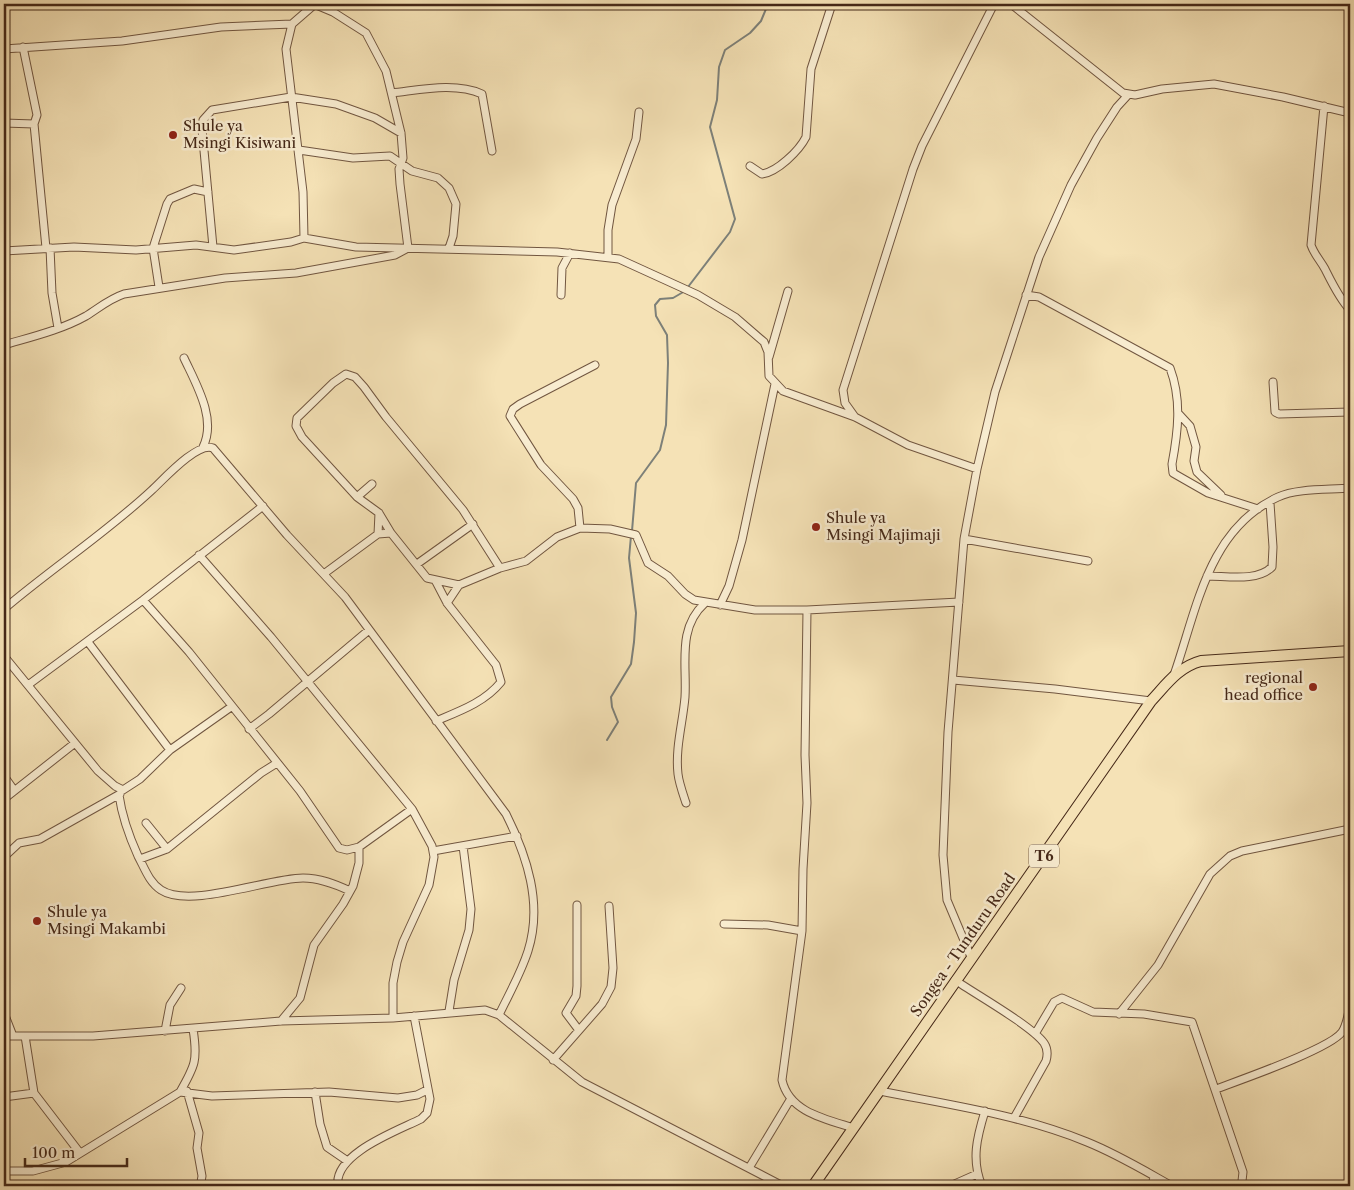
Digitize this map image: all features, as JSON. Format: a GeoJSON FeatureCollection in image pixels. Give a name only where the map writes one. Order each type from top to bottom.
{"type":"FeatureCollection","features":[{"type":"Feature","properties":{"kind":"highway","name":"Songea - Tunduru Road"},"geometry":{"type":"LineString","coordinates":[[813,1186],[955,980],[1151,702],[1184,666],[1200,661],[1350,651]]}},
{"type":"Feature","properties":{"kind":"street"},"geometry":{"type":"LineString","coordinates":[[304,238],[303,192],[286,49],[292,24],[314,4],[333,12],[366,33],[386,71],[404,158],[399,169],[408,248]]}},
{"type":"Feature","properties":{"kind":"street"},"geometry":{"type":"LineString","coordinates":[[750,166],[762,174],[771,172],[792,155],[803,143],[806,137],[811,69],[832,4]]}},
{"type":"Feature","properties":{"kind":"street"},"geometry":{"type":"LineString","coordinates":[[855,417],[845,403],[843,390],[913,168],[994,4]]}},
{"type":"Feature","properties":{"kind":"street"},"geometry":{"type":"LineString","coordinates":[[1011,4],[1118,90],[1128,95],[1195,84],[1214,84],[1350,113]]}},
{"type":"Feature","properties":{"kind":"street"},"geometry":{"type":"LineString","coordinates":[[4,49],[122,41],[221,27],[292,24]]}},
{"type":"Feature","properties":{"kind":"street"},"geometry":{"type":"LineString","coordinates":[[24,47],[37,114],[34,124],[40,165],[51,286],[58,328]]}},
{"type":"Feature","properties":{"kind":"street"},"geometry":{"type":"LineString","coordinates":[[392,93],[440,88],[469,90],[482,94],[492,151]]}},
{"type":"Feature","properties":{"kind":"street"},"geometry":{"type":"LineString","coordinates":[[971,958],[947,900],[943,855],[953,680],[964,539],[977,469],[1003,365],[1042,249],[1071,185],[1107,122],[1128,95]]}},
{"type":"Feature","properties":{"kind":"street"},"geometry":{"type":"LineString","coordinates":[[213,247],[202,129],[209,112],[220,107],[291,97],[336,104],[375,118],[400,133]]}},
{"type":"Feature","properties":{"kind":"street"},"geometry":{"type":"LineString","coordinates":[[1324,106],[1311,244],[1313,252],[1326,270],[1329,281],[1350,310]]}},
{"type":"Feature","properties":{"kind":"street"},"geometry":{"type":"LineString","coordinates":[[608,258],[608,230],[612,205],[636,140],[639,112]]}},
{"type":"Feature","properties":{"kind":"street"},"geometry":{"type":"LineString","coordinates":[[4,123],[34,124]]}},
{"type":"Feature","properties":{"kind":"street"},"geometry":{"type":"LineString","coordinates":[[298,150],[354,158],[380,155],[390,156],[412,171],[438,178],[449,188],[454,196],[456,214],[449,248]]}},
{"type":"Feature","properties":{"kind":"street"},"geometry":{"type":"LineString","coordinates":[[160,287],[153,248],[164,211],[170,199],[194,189],[208,192]]}},
{"type":"Feature","properties":{"kind":"street"},"geometry":{"type":"LineString","coordinates":[[4,250],[48,248],[136,250],[196,245],[213,247],[220,250],[234,250],[291,242],[304,238],[356,247],[449,248],[570,253],[608,258],[629,262],[698,295],[735,317],[764,342],[769,358]]}},
{"type":"Feature","properties":{"kind":"street"},"geometry":{"type":"LineString","coordinates":[[4,344],[58,328],[85,316],[110,299],[124,294],[226,278],[296,273],[395,255],[408,248]]}},
{"type":"Feature","properties":{"kind":"street"},"geometry":{"type":"LineString","coordinates":[[561,295],[562,268],[570,253]]}},
{"type":"Feature","properties":{"kind":"street"},"geometry":{"type":"LineString","coordinates":[[788,291],[767,369],[775,384],[783,391],[855,417],[908,444],[977,469]]}},
{"type":"Feature","properties":{"kind":"street"},"geometry":{"type":"LineString","coordinates":[[1026,295],[1039,297],[1170,368],[1176,383],[1178,413],[1172,464],[1173,473],[1208,493],[1258,509]]}},
{"type":"Feature","properties":{"kind":"street"},"geometry":{"type":"LineString","coordinates":[[4,609],[62,562],[122,518],[176,467],[203,447],[208,436],[208,422],[201,396],[184,358]]}},
{"type":"Feature","properties":{"kind":"street"},"geometry":{"type":"LineString","coordinates":[[580,528],[578,508],[573,499],[541,465],[510,416],[513,409],[520,404],[595,365]]}},
{"type":"Feature","properties":{"kind":"street"},"geometry":{"type":"LineString","coordinates":[[459,585],[427,578],[391,533],[379,513],[357,497],[302,437],[296,422],[297,418],[333,383],[346,374],[355,377],[364,387],[386,417],[450,493],[473,524],[500,568]]}},
{"type":"Feature","properties":{"kind":"street"},"geometry":{"type":"LineString","coordinates":[[1273,382],[1275,412],[1279,414],[1350,412]]}},
{"type":"Feature","properties":{"kind":"street"},"geometry":{"type":"LineString","coordinates":[[720,605],[729,586],[742,540],[775,384]]}},
{"type":"Feature","properties":{"kind":"street"},"geometry":{"type":"LineString","coordinates":[[1178,413],[1190,426],[1196,447],[1194,461],[1197,472],[1223,498]]}},
{"type":"Feature","properties":{"kind":"street"},"geometry":{"type":"LineString","coordinates":[[203,447],[213,448],[325,573],[506,814],[517,836],[532,884],[534,916],[528,950],[499,1015]]}},
{"type":"Feature","properties":{"kind":"street"},"geometry":{"type":"LineString","coordinates":[[357,497],[372,484]]}},
{"type":"Feature","properties":{"kind":"street"},"geometry":{"type":"LineString","coordinates":[[1173,677],[1207,576],[1227,537],[1258,509],[1278,497],[1291,493],[1350,488]]}},
{"type":"Feature","properties":{"kind":"street"},"geometry":{"type":"LineString","coordinates":[[1207,576],[1265,575],[1272,567],[1273,547],[1270,503]]}},
{"type":"Feature","properties":{"kind":"street"},"geometry":{"type":"LineString","coordinates":[[28,685],[88,642],[263,506]]}},
{"type":"Feature","properties":{"kind":"street"},"geometry":{"type":"LineString","coordinates":[[378,534],[379,513]]}},
{"type":"Feature","properties":{"kind":"street"},"geometry":{"type":"LineString","coordinates":[[417,564],[473,524]]}},
{"type":"Feature","properties":{"kind":"street"},"geometry":{"type":"LineString","coordinates":[[447,603],[459,585],[500,568],[526,561],[558,537],[580,528],[610,529],[632,533],[648,563],[668,576],[685,594],[705,603],[755,610],[807,610],[959,602]]}},
{"type":"Feature","properties":{"kind":"street"},"geometry":{"type":"LineString","coordinates":[[325,573],[378,534],[391,533]]}},
{"type":"Feature","properties":{"kind":"street"},"geometry":{"type":"LineString","coordinates":[[964,539],[1088,561]]}},
{"type":"Feature","properties":{"kind":"street"},"geometry":{"type":"LineString","coordinates":[[199,555],[271,637],[412,809],[424,829],[433,851],[429,885],[403,942],[393,983],[393,1018]]}},
{"type":"Feature","properties":{"kind":"street"},"geometry":{"type":"LineString","coordinates":[[435,580],[447,603],[496,665],[501,682],[493,692],[481,700],[436,721]]}},
{"type":"Feature","properties":{"kind":"street"},"geometry":{"type":"LineString","coordinates":[[143,600],[188,652],[277,763],[314,810],[340,848],[347,850],[359,847],[412,809]]}},
{"type":"Feature","properties":{"kind":"street"},"geometry":{"type":"LineString","coordinates":[[686,803],[678,775],[678,753],[685,696],[684,646],[693,618],[705,603]]}},
{"type":"Feature","properties":{"kind":"street"},"geometry":{"type":"LineString","coordinates":[[807,610],[805,755],[807,803],[802,931],[782,1080],[784,1091],[790,1100],[801,1108],[854,1128]]}},
{"type":"Feature","properties":{"kind":"street"},"geometry":{"type":"LineString","coordinates":[[249,728],[269,714],[369,630]]}},
{"type":"Feature","properties":{"kind":"street"},"geometry":{"type":"LineString","coordinates":[[88,642],[170,750]]}},
{"type":"Feature","properties":{"kind":"street"},"geometry":{"type":"LineString","coordinates":[[4,656],[75,743],[121,792],[125,824],[152,883],[170,895],[226,893],[279,880],[303,878],[325,881],[350,891]]}},
{"type":"Feature","properties":{"kind":"street"},"geometry":{"type":"LineString","coordinates":[[953,680],[1055,689],[1151,702]]}},
{"type":"Feature","properties":{"kind":"street"},"geometry":{"type":"LineString","coordinates":[[4,857],[19,843],[40,838],[121,792],[140,779],[170,750],[231,707]]}},
{"type":"Feature","properties":{"kind":"street"},"geometry":{"type":"LineString","coordinates":[[4,799],[75,743]]}},
{"type":"Feature","properties":{"kind":"street"},"geometry":{"type":"LineString","coordinates":[[140,859],[167,849],[261,773],[277,763]]}},
{"type":"Feature","properties":{"kind":"street"},"geometry":{"type":"LineString","coordinates":[[4,776],[14,790]]}},
{"type":"Feature","properties":{"kind":"street"},"geometry":{"type":"LineString","coordinates":[[146,823],[167,849]]}},
{"type":"Feature","properties":{"kind":"street"},"geometry":{"type":"LineString","coordinates":[[1119,1014],[1158,965],[1210,874],[1221,863],[1242,851],[1350,829]]}},
{"type":"Feature","properties":{"kind":"street"},"geometry":{"type":"LineString","coordinates":[[433,851],[517,836]]}},
{"type":"Feature","properties":{"kind":"street"},"geometry":{"type":"LineString","coordinates":[[449,1011],[454,980],[469,930],[471,909],[463,846]]}},
{"type":"Feature","properties":{"kind":"street"},"geometry":{"type":"LineString","coordinates":[[281,1022],[300,998],[314,945],[350,891],[356,875],[359,847]]}},
{"type":"Feature","properties":{"kind":"street"},"geometry":{"type":"LineString","coordinates":[[577,905],[578,986],[576,996],[566,1013],[578,1029]]}},
{"type":"Feature","properties":{"kind":"street"},"geometry":{"type":"LineString","coordinates":[[553,1060],[578,1029],[602,1004],[611,987],[613,968],[609,906]]}},
{"type":"Feature","properties":{"kind":"street"},"geometry":{"type":"LineString","coordinates":[[724,924],[768,925],[802,931]]}},
{"type":"Feature","properties":{"kind":"street"},"geometry":{"type":"LineString","coordinates":[[955,980],[1035,1034],[1045,1044],[1048,1056],[1014,1118]]}},
{"type":"Feature","properties":{"kind":"street"},"geometry":{"type":"LineString","coordinates":[[165,1031],[170,1005],[181,988]]}},
{"type":"Feature","properties":{"kind":"street"},"geometry":{"type":"LineString","coordinates":[[1035,1034],[1054,1002],[1062,998],[1093,1012],[1144,1014],[1192,1022],[1243,1172],[1242,1181],[1238,1186]]}},
{"type":"Feature","properties":{"kind":"street"},"geometry":{"type":"LineString","coordinates":[[1216,1089],[1300,1056],[1330,1042],[1342,1032],[1350,1006]]}},
{"type":"Feature","properties":{"kind":"street"},"geometry":{"type":"LineString","coordinates":[[4,1036],[92,1036],[281,1022],[393,1018],[449,1011],[484,1010],[499,1015],[582,1082],[783,1186]]}},
{"type":"Feature","properties":{"kind":"street"},"geometry":{"type":"LineString","coordinates":[[4,1013],[13,1036]]}},
{"type":"Feature","properties":{"kind":"street"},"geometry":{"type":"LineString","coordinates":[[338,1186],[337,1180],[346,1160],[358,1150],[421,1119],[429,1106],[414,1016]]}},
{"type":"Feature","properties":{"kind":"street"},"geometry":{"type":"LineString","coordinates":[[193,1029],[197,1057],[183,1092],[199,1133],[197,1148],[202,1182],[198,1186]]}},
{"type":"Feature","properties":{"kind":"street"},"geometry":{"type":"LineString","coordinates":[[25,1036],[34,1093],[80,1152]]}},
{"type":"Feature","properties":{"kind":"street"},"geometry":{"type":"LineString","coordinates":[[4,1171],[33,1171],[66,1162],[183,1092],[212,1096],[315,1092],[398,1098],[417,1095],[427,1090]]}},
{"type":"Feature","properties":{"kind":"street"},"geometry":{"type":"LineString","coordinates":[[880,1091],[1014,1118],[1088,1143],[1172,1186]]}},
{"type":"Feature","properties":{"kind":"street"},"geometry":{"type":"LineString","coordinates":[[315,1092],[320,1124],[327,1147],[346,1160]]}},
{"type":"Feature","properties":{"kind":"street"},"geometry":{"type":"LineString","coordinates":[[4,1096],[15,1097],[34,1093]]}},
{"type":"Feature","properties":{"kind":"street"},"geometry":{"type":"LineString","coordinates":[[749,1168],[790,1100]]}},
{"type":"Feature","properties":{"kind":"street"},"geometry":{"type":"LineString","coordinates":[[982,1186],[976,1174],[977,1135],[985,1111]]}},
{"type":"Feature","properties":{"kind":"street"},"geometry":{"type":"LineString","coordinates":[[950,1186],[976,1174]]}},
{"type":"Feature","properties":{"kind":"street"},"geometry":{"type":"LineString","coordinates":[[1152,1186],[1154,1177]]}},
{"type":"Feature","properties":{"kind":"waterway"},"geometry":{"type":"LineString","coordinates":[[688,287],[730,232],[735,219],[710,127],[717,100],[719,67],[725,50],[750,33],[761,21],[768,4]]}},
{"type":"Feature","properties":{"kind":"waterway"},"geometry":{"type":"LineString","coordinates":[[632,531],[636,483],[660,450],[666,425],[667,335],[656,316],[655,305],[660,299],[673,298],[685,291]]}},
{"type":"Feature","properties":{"kind":"waterway"},"geometry":{"type":"LineString","coordinates":[[607,740],[618,722],[612,707],[611,697],[631,664],[634,642],[636,613],[629,558],[631,536]]}},
{"type":"Feature","properties":{"kind":"place","name":"Shule ya Msingi Kisiwani"},"geometry":{"type":"Point","coordinates":[173,135]}},
{"type":"Feature","properties":{"kind":"place","name":"Shule ya Msingi Majimaji"},"geometry":{"type":"Point","coordinates":[816,527]}},
{"type":"Feature","properties":{"kind":"place","name":"regional head office"},"geometry":{"type":"Point","coordinates":[1313,687]}},
{"type":"Feature","properties":{"kind":"place","name":"Shule ya Msingi Makambi"},"geometry":{"type":"Point","coordinates":[37,921]}}]}
